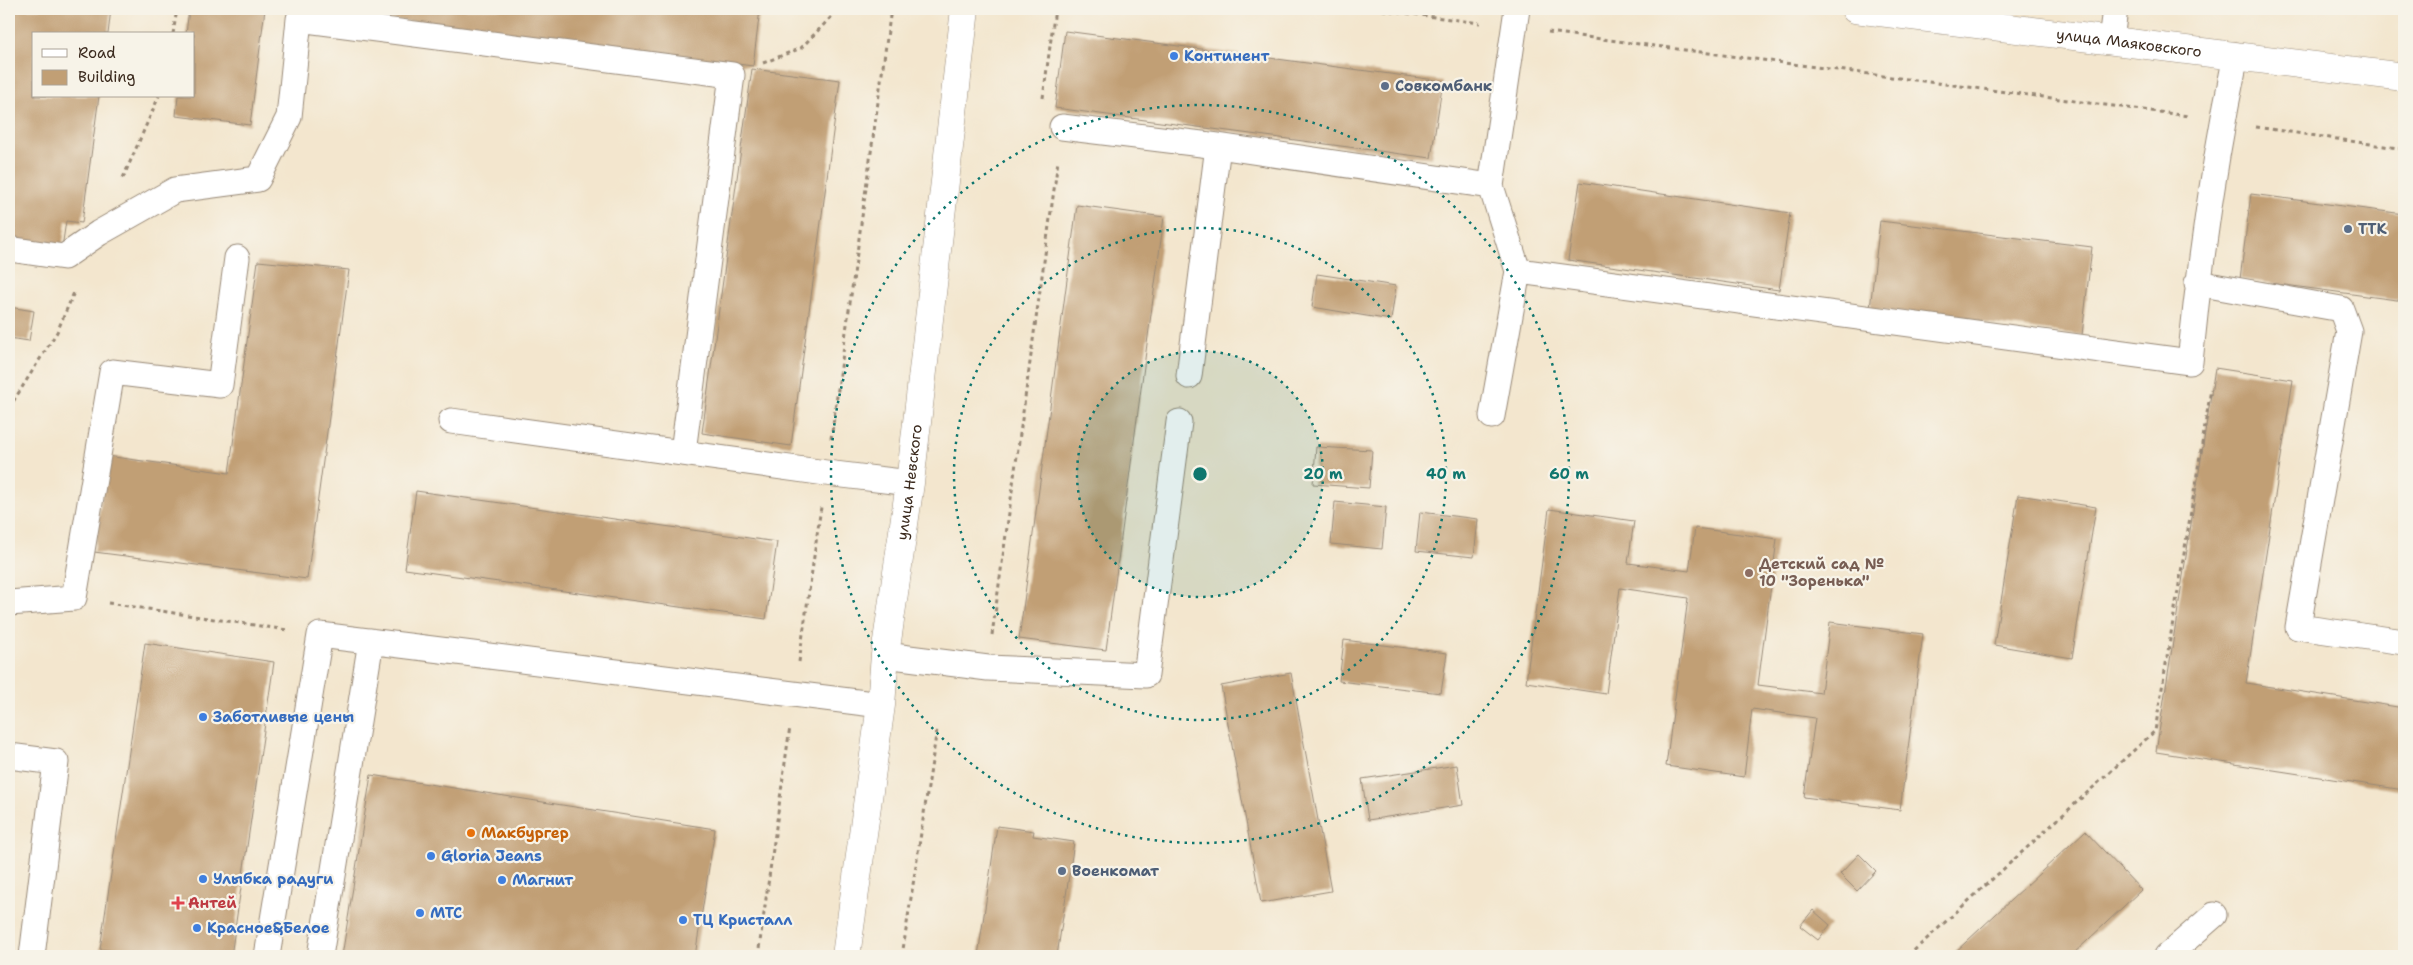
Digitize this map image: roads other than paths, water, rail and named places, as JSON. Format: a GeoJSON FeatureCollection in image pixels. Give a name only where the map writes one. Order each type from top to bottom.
{"type":"FeatureCollection","features":[{"type":"Feature","properties":{"kind":"street","name":"улица Невского"},"geometry":{"type":"LineString","coordinates":[[846,956],[881,704],[885,655],[910,483],[965,9]]}},
{"type":"Feature","properties":{"kind":"street","name":"улица Маяковского"},"geometry":{"type":"LineString","coordinates":[[1855,9],[2404,77]]}},
{"type":"Feature","properties":{"kind":"lane"},"geometry":{"type":"LineString","coordinates":[[2111,40],[2115,9]]}},
{"type":"Feature","properties":{"kind":"lane"},"geometry":{"type":"LineString","coordinates":[[1492,416],[1518,271],[1491,186],[1514,18]]}},
{"type":"Feature","properties":{"kind":"lane"},"geometry":{"type":"LineString","coordinates":[[9,249],[64,257],[99,233],[175,190],[258,180],[289,118],[299,19],[732,75],[683,452]]}},
{"type":"Feature","properties":{"kind":"lane"},"geometry":{"type":"LineString","coordinates":[[1518,271],[2190,362],[2197,283],[2222,121],[2236,55]]}},
{"type":"Feature","properties":{"kind":"lane"},"geometry":{"type":"LineString","coordinates":[[1062,127],[1218,146],[1491,186]]}},
{"type":"Feature","properties":{"kind":"lane"},"geometry":{"type":"LineString","coordinates":[[1189,376],[1218,146]]}},
{"type":"Feature","properties":{"kind":"lane"},"geometry":{"type":"LineString","coordinates":[[9,603],[74,598],[112,372],[220,385],[237,258]]}},
{"type":"Feature","properties":{"kind":"lane"},"geometry":{"type":"LineString","coordinates":[[2197,283],[2341,309],[2349,331],[2298,627],[2404,642]]}},
{"type":"Feature","properties":{"kind":"lane"},"geometry":{"type":"LineString","coordinates":[[451,421],[910,483]]}},
{"type":"Feature","properties":{"kind":"lane"},"geometry":{"type":"LineString","coordinates":[[885,655],[988,668],[1146,674],[1179,422]]}},
{"type":"Feature","properties":{"kind":"lane"},"geometry":{"type":"LineString","coordinates":[[267,956],[320,635],[881,704]]}},
{"type":"Feature","properties":{"kind":"lane"},"geometry":{"type":"LineString","coordinates":[[320,956],[371,641]]}},
{"type":"Feature","properties":{"kind":"lane"},"geometry":{"type":"LineString","coordinates":[[9,756],[56,762],[32,956]]}},
{"type":"Feature","properties":{"kind":"lane"},"geometry":{"type":"LineString","coordinates":[[2167,956],[2214,915]]}},
{"type":"Feature","properties":{"kind":"place","name":"Континент"},"geometry":{"type":"Point","coordinates":[1174,56]}},
{"type":"Feature","properties":{"kind":"place","name":"Совкомбанк"},"geometry":{"type":"Point","coordinates":[1385,86]}},
{"type":"Feature","properties":{"kind":"place","name":"ТТК"},"geometry":{"type":"Point","coordinates":[2348,229]}},
{"type":"Feature","properties":{"kind":"place","name":"Детский сад № 10 \"Зоренька\""},"geometry":{"type":"Point","coordinates":[1749,573]}},
{"type":"Feature","properties":{"kind":"place","name":"Заботливые цены"},"geometry":{"type":"Point","coordinates":[203,717]}},
{"type":"Feature","properties":{"kind":"place","name":"Макбургер"},"geometry":{"type":"Point","coordinates":[471,833]}},
{"type":"Feature","properties":{"kind":"place","name":"Gloria Jeans"},"geometry":{"type":"Point","coordinates":[431,856]}},
{"type":"Feature","properties":{"kind":"place","name":"Военкомат"},"geometry":{"type":"Point","coordinates":[1062,871]}},
{"type":"Feature","properties":{"kind":"place","name":"Улыбка радуги"},"geometry":{"type":"Point","coordinates":[203,879]}},
{"type":"Feature","properties":{"kind":"place","name":"Магнит"},"geometry":{"type":"Point","coordinates":[502,880]}},
{"type":"Feature","properties":{"kind":"place","name":"Антей"},"geometry":{"type":"Point","coordinates":[178,903]}},
{"type":"Feature","properties":{"kind":"place","name":"МТС"},"geometry":{"type":"Point","coordinates":[420,913]}},
{"type":"Feature","properties":{"kind":"place","name":"ТЦ Кристалл"},"geometry":{"type":"Point","coordinates":[683,920]}},
{"type":"Feature","properties":{"kind":"place","name":"Красное&Белое"},"geometry":{"type":"Point","coordinates":[197,928]}}]}
